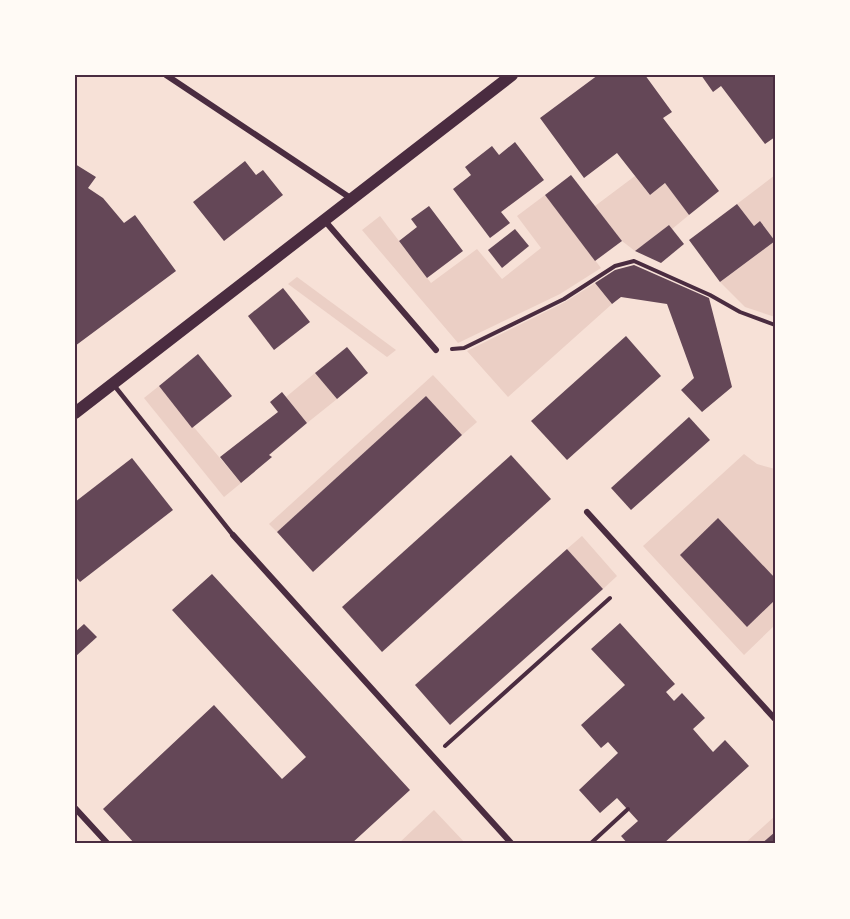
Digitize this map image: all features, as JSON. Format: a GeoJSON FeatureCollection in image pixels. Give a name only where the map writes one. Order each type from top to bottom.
{"type":"FeatureCollection","features":[{"type":"Feature","properties":{"kind":"main road"},"geometry":{"type":"LineString","coordinates":[[75,413],[512,75]]}},
{"type":"Feature","properties":{"kind":"street"},"geometry":{"type":"LineString","coordinates":[[166,75],[352,200]]}},
{"type":"Feature","properties":{"kind":"street"},"geometry":{"type":"LineString","coordinates":[[325,221],[436,350]]}},
{"type":"Feature","properties":{"kind":"street"},"geometry":{"type":"LineString","coordinates":[[586,512],[775,719]]}},
{"type":"Feature","properties":{"kind":"street"},"geometry":{"type":"LineString","coordinates":[[233,535],[512,844]]}},
{"type":"Feature","properties":{"kind":"street"},"geometry":{"type":"LineString","coordinates":[[75,808],[108,844]]}},
{"type":"Feature","properties":{"kind":"lane"},"geometry":{"type":"LineString","coordinates":[[112,384],[233,535]]}},
{"type":"Feature","properties":{"kind":"path"},"geometry":{"type":"LineString","coordinates":[[436,350],[464,348],[564,299],[615,266],[634,261],[710,295],[740,312],[775,325]]}},
{"type":"Feature","properties":{"kind":"path"},"geometry":{"type":"LineString","coordinates":[[433,756],[610,598]]}},
{"type":"Feature","properties":{"kind":"path"},"geometry":{"type":"LineString","coordinates":[[590,844],[628,809]]}},
{"type":"Feature","properties":{"kind":"shaded area"},"geometry":{"type":"Polygon","coordinates":[[[775,175],[775,241],[760,221],[754,226],[737,204],[775,175]]]}},
{"type":"Feature","properties":{"kind":"shaded area"},"geometry":{"type":"Polygon","coordinates":[[[635,176],[650,195],[665,183],[689,215],[672,229],[669,225],[635,251],[622,241],[595,206],[635,176]]]}},
{"type":"Feature","properties":{"kind":"shaded area"},"geometry":{"type":"Polygon","coordinates":[[[545,195],[601,268],[560,294],[458,343],[362,230],[380,216],[431,283],[477,249],[502,279],[541,248],[517,216],[545,195]]]}},
{"type":"Feature","properties":{"kind":"shaded area"},"geometry":{"type":"Polygon","coordinates":[[[775,241],[775,317],[745,307],[720,282],[775,241]]]}},
{"type":"Feature","properties":{"kind":"shaded area"},"geometry":{"type":"Polygon","coordinates":[[[297,277],[396,350],[387,357],[288,284],[297,277]]]}},
{"type":"Feature","properties":{"kind":"shaded area"},"geometry":{"type":"Polygon","coordinates":[[[595,283],[612,304],[508,397],[467,351],[565,302],[595,283]]]}},
{"type":"Feature","properties":{"kind":"shaded area"},"geometry":{"type":"Polygon","coordinates":[[[315,373],[337,399],[307,423],[286,397],[315,373]]]}},
{"type":"Feature","properties":{"kind":"shaded area"},"geometry":{"type":"Polygon","coordinates":[[[433,375],[477,422],[462,435],[426,396],[277,532],[269,524],[433,375]]]}},
{"type":"Feature","properties":{"kind":"shaded area"},"geometry":{"type":"Polygon","coordinates":[[[159,386],[241,483],[224,497],[144,398],[159,386]]]}},
{"type":"Feature","properties":{"kind":"shaded area"},"geometry":{"type":"Polygon","coordinates":[[[744,454],[757,464],[775,469],[775,625],[744,655],[643,546],[744,454]]]}},
{"type":"Feature","properties":{"kind":"shaded area"},"geometry":{"type":"Polygon","coordinates":[[[582,536],[617,576],[603,589],[567,549],[582,536]]]}},
{"type":"Feature","properties":{"kind":"shaded area"},"geometry":{"type":"Polygon","coordinates":[[[434,810],[466,844],[398,844],[434,810]]]}},
{"type":"Feature","properties":{"kind":"shaded area"},"geometry":{"type":"Polygon","coordinates":[[[775,816],[775,844],[744,844],[775,816]]]}},
{"type":"Feature","properties":{"kind":"building"},"geometry":{"type":"Polygon","coordinates":[[[598,75],[645,75],[672,112],[663,118],[719,191],[689,215],[665,183],[650,195],[617,153],[584,178],[540,118],[598,75]]]}},
{"type":"Feature","properties":{"kind":"building"},"geometry":{"type":"Polygon","coordinates":[[[701,75],[775,75],[775,137],[765,144],[721,86],[713,92],[701,75]]]}},
{"type":"Feature","properties":{"kind":"building"},"geometry":{"type":"Polygon","coordinates":[[[515,142],[544,180],[501,212],[510,223],[490,238],[453,189],[471,175],[465,167],[492,146],[499,155],[515,142]]]}},
{"type":"Feature","properties":{"kind":"building"},"geometry":{"type":"Polygon","coordinates":[[[245,161],[256,175],[263,170],[283,195],[224,241],[193,202],[245,161]]]}},
{"type":"Feature","properties":{"kind":"building"},"geometry":{"type":"Polygon","coordinates":[[[75,164],[96,177],[88,188],[103,198],[124,223],[135,215],[176,271],[75,346],[75,164]]]}},
{"type":"Feature","properties":{"kind":"building"},"geometry":{"type":"Polygon","coordinates":[[[571,175],[622,241],[595,261],[545,195],[571,175]]]}},
{"type":"Feature","properties":{"kind":"building"},"geometry":{"type":"Polygon","coordinates":[[[737,204],[754,226],[760,221],[775,241],[720,282],[689,240],[737,204]]]}},
{"type":"Feature","properties":{"kind":"building"},"geometry":{"type":"Polygon","coordinates":[[[429,206],[463,251],[427,278],[399,241],[417,227],[411,219],[429,206]]]}},
{"type":"Feature","properties":{"kind":"building"},"geometry":{"type":"Polygon","coordinates":[[[669,225],[684,244],[661,263],[635,251],[669,225]]]}},
{"type":"Feature","properties":{"kind":"building"},"geometry":{"type":"Polygon","coordinates":[[[515,229],[529,246],[502,268],[488,250],[515,229]]]}},
{"type":"Feature","properties":{"kind":"building"},"geometry":{"type":"Polygon","coordinates":[[[634,265],[709,298],[732,387],[702,412],[681,390],[694,378],[667,304],[621,297],[612,304],[595,283],[615,270],[634,265]]]}},
{"type":"Feature","properties":{"kind":"building"},"geometry":{"type":"Polygon","coordinates":[[[283,288],[310,322],[274,350],[248,316],[283,288]]]}},
{"type":"Feature","properties":{"kind":"building"},"geometry":{"type":"Polygon","coordinates":[[[626,336],[661,376],[567,460],[531,421],[626,336]]]}},
{"type":"Feature","properties":{"kind":"building"},"geometry":{"type":"Polygon","coordinates":[[[347,347],[368,373],[337,399],[315,373],[347,347]]]}},
{"type":"Feature","properties":{"kind":"building"},"geometry":{"type":"Polygon","coordinates":[[[198,354],[232,396],[192,428],[159,386],[198,354]]]}},
{"type":"Feature","properties":{"kind":"building"},"geometry":{"type":"Polygon","coordinates":[[[282,392],[307,423],[269,455],[272,457],[241,483],[220,457],[278,412],[270,402],[282,392]]]}},
{"type":"Feature","properties":{"kind":"building"},"geometry":{"type":"Polygon","coordinates":[[[426,396],[462,435],[313,572],[277,532],[426,396]]]}},
{"type":"Feature","properties":{"kind":"building"},"geometry":{"type":"Polygon","coordinates":[[[689,417],[710,440],[631,510],[611,488],[689,417]]]}},
{"type":"Feature","properties":{"kind":"building"},"geometry":{"type":"Polygon","coordinates":[[[511,455],[551,499],[382,652],[342,607],[511,455]]]}},
{"type":"Feature","properties":{"kind":"building"},"geometry":{"type":"Polygon","coordinates":[[[132,458],[173,510],[80,582],[75,576],[75,502],[132,458]]]}},
{"type":"Feature","properties":{"kind":"building"},"geometry":{"type":"Polygon","coordinates":[[[718,518],[775,578],[775,600],[747,627],[680,555],[718,518]]]}},
{"type":"Feature","properties":{"kind":"building"},"geometry":{"type":"Polygon","coordinates":[[[567,549],[603,589],[450,725],[415,685],[567,549]]]}},
{"type":"Feature","properties":{"kind":"building"},"geometry":{"type":"Polygon","coordinates":[[[212,574],[410,790],[351,844],[135,844],[103,809],[214,705],[282,779],[306,757],[172,610],[212,574]]]}},
{"type":"Feature","properties":{"kind":"building"},"geometry":{"type":"Polygon","coordinates":[[[620,623],[675,684],[666,692],[674,701],[682,693],[705,718],[693,729],[713,752],[725,740],[749,766],[663,844],[628,844],[621,836],[638,821],[617,798],[600,813],[579,790],[618,753],[608,742],[601,748],[581,725],[625,685],[591,649],[620,623]]]}},
{"type":"Feature","properties":{"kind":"building"},"geometry":{"type":"Polygon","coordinates":[[[84,624],[97,637],[75,657],[75,632],[84,624]]]}},
{"type":"Feature","properties":{"kind":"building"},"geometry":{"type":"Polygon","coordinates":[[[775,832],[775,844],[761,844],[775,832]]]}}]}
